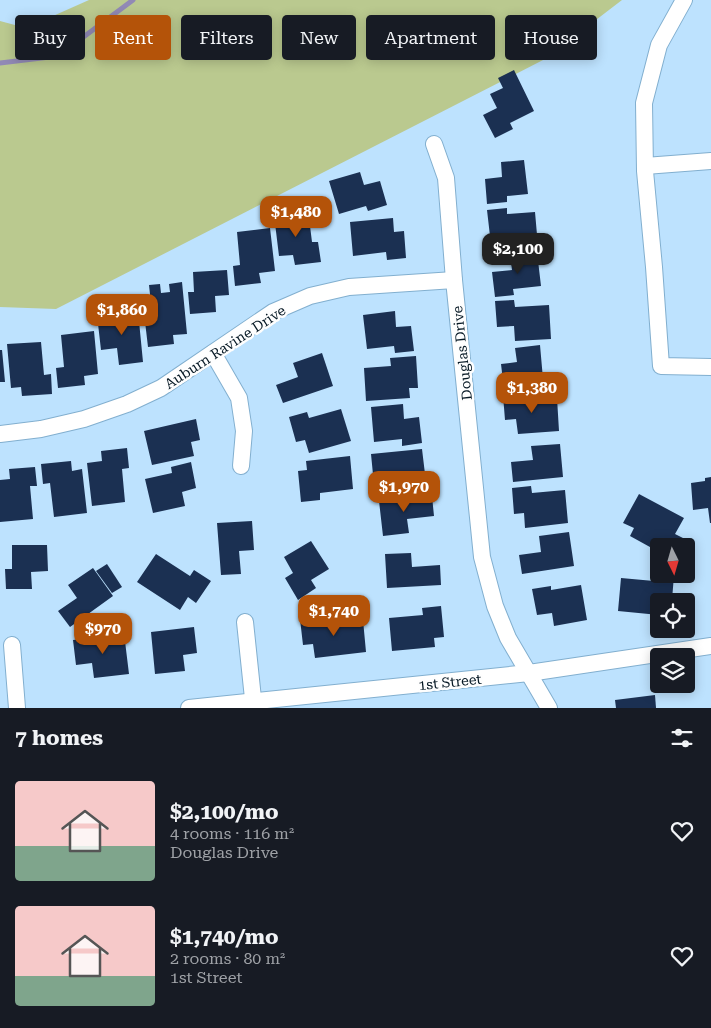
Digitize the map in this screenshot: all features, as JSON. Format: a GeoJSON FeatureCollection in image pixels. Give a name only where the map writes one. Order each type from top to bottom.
{"type":"FeatureCollection","features":[{"type":"Feature","properties":{"kind":"street"},"geometry":{"type":"LineString","coordinates":[[684,0],[659,45],[644,103],[645,166],[661,366],[711,367]]}},
{"type":"Feature","properties":{"kind":"street","name":"Douglas Drive"},"geometry":{"type":"LineString","coordinates":[[434,144],[446,178],[454,280],[482,556],[495,606],[508,638],[549,708]]}},
{"type":"Feature","properties":{"kind":"street"},"geometry":{"type":"LineString","coordinates":[[645,166],[711,160]]}},
{"type":"Feature","properties":{"kind":"street","name":"Auburn Ravine Drive"},"geometry":{"type":"LineString","coordinates":[[0,434],[41,429],[84,419],[127,404],[161,388],[273,312],[310,296],[348,287],[454,280]]}},
{"type":"Feature","properties":{"kind":"street"},"geometry":{"type":"LineString","coordinates":[[213,353],[239,398],[244,431],[242,466]]}},
{"type":"Feature","properties":{"kind":"street"},"geometry":{"type":"LineString","coordinates":[[246,622],[253,705]]}},
{"type":"Feature","properties":{"kind":"street"},"geometry":{"type":"LineString","coordinates":[[12,645],[17,708]]}},
{"type":"Feature","properties":{"kind":"street","name":"1st Street"},"geometry":{"type":"LineString","coordinates":[[189,708],[253,705],[529,673],[711,646]]}},
{"type":"Feature","properties":{"kind":"green space"},"geometry":{"type":"Polygon","coordinates":[[[89,0],[622,0],[597,19],[597,15],[505,15],[505,60],[543,60],[56,309],[0,307],[0,21],[15,25],[15,60],[85,60],[85,15],[55,15],[89,0]]]}},
{"type":"Feature","properties":{"kind":"building"},"geometry":{"type":"Polygon","coordinates":[[[514,70],[534,111],[510,123],[513,129],[495,138],[483,115],[497,108],[490,94],[503,88],[498,78],[514,70]]]}},
{"type":"Feature","properties":{"kind":"building"},"geometry":{"type":"Polygon","coordinates":[[[524,160],[528,194],[507,196],[507,202],[487,204],[485,179],[502,177],[501,162],[524,160]]]}},
{"type":"Feature","properties":{"kind":"building"},"geometry":{"type":"Polygon","coordinates":[[[360,172],[364,185],[380,181],[387,205],[368,211],[366,206],[339,214],[329,181],[360,172]]]}},
{"type":"Feature","properties":{"kind":"building"},"geometry":{"type":"Polygon","coordinates":[[[507,208],[507,214],[535,212],[538,246],[505,249],[504,235],[490,236],[487,210],[507,208]]]}},
{"type":"Feature","properties":{"kind":"building"},"geometry":{"type":"Polygon","coordinates":[[[308,210],[312,242],[318,242],[321,262],[295,265],[293,255],[279,256],[274,215],[308,210]]]}},
{"type":"Feature","properties":{"kind":"building"},"geometry":{"type":"Polygon","coordinates":[[[393,218],[394,232],[404,231],[406,258],[387,260],[386,252],[353,256],[350,222],[393,218]]]}},
{"type":"Feature","properties":{"kind":"building"},"geometry":{"type":"Polygon","coordinates":[[[270,228],[275,271],[259,273],[261,283],[235,286],[233,266],[240,265],[237,232],[270,228]]]}},
{"type":"Feature","properties":{"kind":"building"},"geometry":{"type":"Polygon","coordinates":[[[537,252],[541,286],[513,289],[514,295],[495,297],[492,272],[512,270],[510,254],[537,252]]]}},
{"type":"Feature","properties":{"kind":"building"},"geometry":{"type":"Polygon","coordinates":[[[227,270],[229,295],[215,296],[216,312],[190,314],[188,292],[194,292],[193,272],[227,270]]]}},
{"type":"Feature","properties":{"kind":"building"},"geometry":{"type":"Polygon","coordinates":[[[182,282],[187,334],[173,335],[174,344],[148,347],[144,313],[152,313],[149,285],[160,284],[161,293],[170,292],[169,284],[182,282]]]}},
{"type":"Feature","properties":{"kind":"building"},"geometry":{"type":"Polygon","coordinates":[[[514,300],[515,307],[549,305],[551,339],[515,341],[514,326],[497,327],[495,301],[514,300]]]}},
{"type":"Feature","properties":{"kind":"building"},"geometry":{"type":"Polygon","coordinates":[[[138,311],[143,362],[119,365],[117,348],[101,350],[97,315],[138,311]]]}},
{"type":"Feature","properties":{"kind":"building"},"geometry":{"type":"Polygon","coordinates":[[[395,311],[396,327],[411,326],[414,351],[395,353],[394,346],[367,349],[363,315],[395,311]]]}},
{"type":"Feature","properties":{"kind":"building"},"geometry":{"type":"Polygon","coordinates":[[[94,331],[98,374],[84,376],[85,385],[58,388],[56,368],[64,367],[61,335],[94,331]]]}},
{"type":"Feature","properties":{"kind":"building"},"geometry":{"type":"Polygon","coordinates":[[[41,342],[44,375],[51,374],[52,394],[22,396],[21,387],[11,388],[7,344],[41,342]]]}},
{"type":"Feature","properties":{"kind":"building"},"geometry":{"type":"Polygon","coordinates":[[[540,345],[543,379],[523,381],[524,387],[504,389],[501,364],[517,362],[515,348],[540,345]]]}},
{"type":"Feature","properties":{"kind":"building"},"geometry":{"type":"Polygon","coordinates":[[[0,350],[2,350],[5,382],[0,382],[0,350]]]}},
{"type":"Feature","properties":{"kind":"building"},"geometry":{"type":"Polygon","coordinates":[[[322,353],[333,386],[283,403],[276,385],[298,377],[293,363],[322,353]]]}},
{"type":"Feature","properties":{"kind":"building"},"geometry":{"type":"Polygon","coordinates":[[[416,356],[418,388],[409,388],[410,398],[366,401],[364,368],[391,366],[390,358],[416,356]]]}},
{"type":"Feature","properties":{"kind":"building"},"geometry":{"type":"Polygon","coordinates":[[[523,393],[524,400],[557,398],[559,431],[518,434],[516,419],[505,420],[503,395],[523,393]]]}},
{"type":"Feature","properties":{"kind":"building"},"geometry":{"type":"Polygon","coordinates":[[[403,404],[404,419],[419,417],[422,443],[402,446],[402,439],[374,442],[371,407],[403,404]]]}},
{"type":"Feature","properties":{"kind":"building"},"geometry":{"type":"Polygon","coordinates":[[[341,409],[351,441],[309,453],[305,440],[296,442],[289,417],[307,412],[309,418],[341,409]]]}},
{"type":"Feature","properties":{"kind":"building"},"geometry":{"type":"Polygon","coordinates":[[[196,419],[200,440],[191,442],[194,456],[152,465],[144,431],[196,419]]]}},
{"type":"Feature","properties":{"kind":"building"},"geometry":{"type":"Polygon","coordinates":[[[560,444],[563,477],[513,482],[511,462],[533,460],[531,446],[560,444]]]}},
{"type":"Feature","properties":{"kind":"building"},"geometry":{"type":"Polygon","coordinates":[[[127,448],[129,468],[122,469],[125,502],[92,506],[87,463],[102,461],[101,451],[127,448]]]}},
{"type":"Feature","properties":{"kind":"building"},"geometry":{"type":"Polygon","coordinates":[[[422,449],[425,474],[409,476],[411,491],[375,495],[371,454],[422,449]]]}},
{"type":"Feature","properties":{"kind":"building"},"geometry":{"type":"Polygon","coordinates":[[[350,456],[353,489],[320,493],[320,500],[301,502],[298,471],[307,470],[306,461],[350,456]]]}},
{"type":"Feature","properties":{"kind":"building"},"geometry":{"type":"Polygon","coordinates":[[[71,461],[72,471],[82,469],[87,513],[54,517],[50,483],[43,484],[41,464],[71,461]]]}},
{"type":"Feature","properties":{"kind":"building"},"geometry":{"type":"Polygon","coordinates":[[[191,462],[196,488],[182,492],[185,506],[153,513],[145,479],[172,473],[171,467],[191,462]]]}},
{"type":"Feature","properties":{"kind":"building"},"geometry":{"type":"Polygon","coordinates":[[[35,467],[37,486],[30,486],[33,519],[0,522],[0,480],[10,479],[9,469],[35,467]]]}},
{"type":"Feature","properties":{"kind":"building"},"geometry":{"type":"Polygon","coordinates":[[[711,477],[710,523],[708,508],[693,510],[691,483],[705,481],[705,478],[711,477]]]}},
{"type":"Feature","properties":{"kind":"building"},"geometry":{"type":"Polygon","coordinates":[[[531,486],[532,493],[565,490],[568,523],[525,528],[524,513],[514,514],[512,488],[531,486]]]}},
{"type":"Feature","properties":{"kind":"building"},"geometry":{"type":"Polygon","coordinates":[[[639,494],[684,518],[675,534],[683,538],[650,538],[650,547],[630,536],[634,528],[623,523],[639,494]]]}},
{"type":"Feature","properties":{"kind":"building"},"geometry":{"type":"Polygon","coordinates":[[[432,496],[434,516],[407,519],[409,533],[383,536],[379,501],[432,496]]]}},
{"type":"Feature","properties":{"kind":"building"},"geometry":{"type":"Polygon","coordinates":[[[252,521],[254,550],[239,551],[241,574],[221,575],[217,523],[252,521]]]}},
{"type":"Feature","properties":{"kind":"building"},"geometry":{"type":"Polygon","coordinates":[[[569,532],[574,566],[522,574],[519,555],[541,552],[539,536],[569,532]]]}},
{"type":"Feature","properties":{"kind":"building"},"geometry":{"type":"Polygon","coordinates":[[[311,541],[329,569],[311,580],[316,588],[298,600],[285,578],[293,573],[284,557],[311,541]]]}},
{"type":"Feature","properties":{"kind":"building"},"geometry":{"type":"Polygon","coordinates":[[[12,545],[47,545],[48,571],[31,572],[32,589],[6,589],[5,569],[12,569],[12,545]]]}},
{"type":"Feature","properties":{"kind":"building"},"geometry":{"type":"Polygon","coordinates":[[[411,553],[412,567],[440,565],[441,585],[387,588],[385,554],[411,553]]]}},
{"type":"Feature","properties":{"kind":"building"},"geometry":{"type":"Polygon","coordinates":[[[156,554],[190,576],[194,570],[211,581],[196,603],[188,597],[180,610],[137,582],[156,554]]]}},
{"type":"Feature","properties":{"kind":"building"},"geometry":{"type":"Polygon","coordinates":[[[107,564],[122,587],[112,593],[96,571],[107,564]]]}},
{"type":"Feature","properties":{"kind":"building"},"geometry":{"type":"Polygon","coordinates":[[[93,568],[113,596],[70,627],[58,611],[77,598],[68,585],[93,568]]]}},
{"type":"Feature","properties":{"kind":"building"},"geometry":{"type":"Polygon","coordinates":[[[621,578],[650,581],[650,583],[673,583],[673,593],[650,593],[650,614],[618,611],[621,578]]]}},
{"type":"Feature","properties":{"kind":"building"},"geometry":{"type":"Polygon","coordinates":[[[581,585],[587,620],[554,626],[552,613],[537,615],[532,589],[551,586],[551,590],[581,585]]]}},
{"type":"Feature","properties":{"kind":"building"},"geometry":{"type":"Polygon","coordinates":[[[441,606],[444,637],[434,638],[435,647],[392,651],[389,618],[423,615],[422,608],[441,606]]]}},
{"type":"Feature","properties":{"kind":"building"},"geometry":{"type":"Polygon","coordinates":[[[320,617],[321,624],[363,620],[366,652],[315,658],[313,644],[303,645],[300,619],[320,617]]]}},
{"type":"Feature","properties":{"kind":"building"},"geometry":{"type":"Polygon","coordinates":[[[194,627],[197,653],[183,655],[185,671],[155,674],[151,632],[194,627]]]}},
{"type":"Feature","properties":{"kind":"building"},"geometry":{"type":"Polygon","coordinates":[[[124,633],[129,674],[94,678],[92,663],[76,665],[73,640],[124,633]]]}},
{"type":"Feature","properties":{"kind":"building"},"geometry":{"type":"Polygon","coordinates":[[[655,695],[656,708],[616,708],[615,700],[655,695]]]}},
{"type":"Feature","properties":{"kind":"waterway"},"geometry":{"type":"LineString","coordinates":[[0,63],[58,56],[133,0]]}}]}
